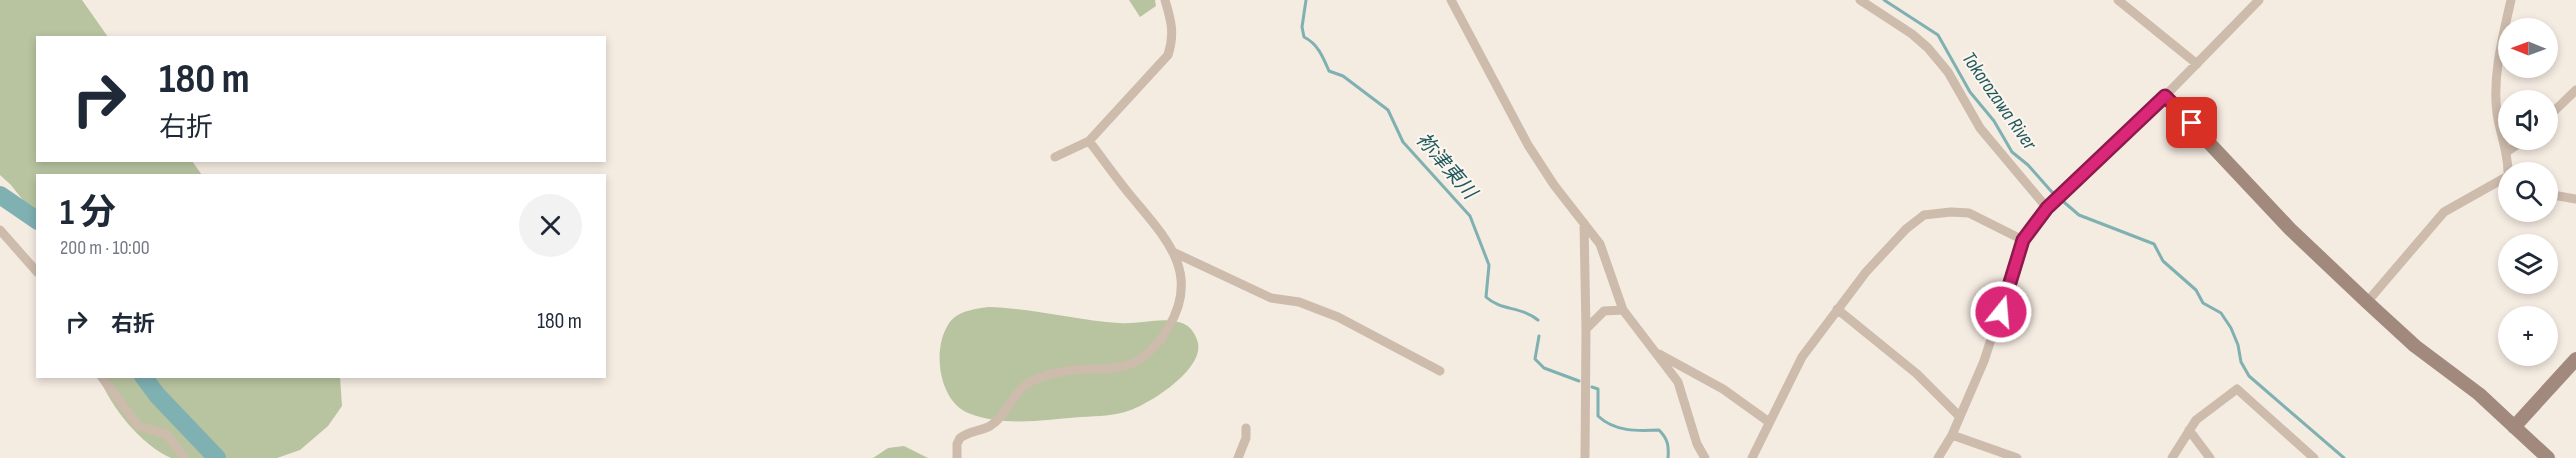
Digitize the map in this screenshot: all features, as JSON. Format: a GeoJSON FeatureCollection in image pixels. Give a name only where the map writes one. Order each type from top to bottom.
{"type":"FeatureCollection","features":[{"type":"Feature","properties":{"kind":"street"},"geometry":{"type":"LineString","coordinates":[[1055,157],[1089,141],[1168,55],[1173,39],[1172,24],[1165,0]]}},
{"type":"Feature","properties":{"kind":"street"},"geometry":{"type":"LineString","coordinates":[[1451,0],[1528,145],[1554,185],[1600,244],[1623,310],[1659,354],[1663,364],[1678,382],[1697,444],[1705,458]]}},
{"type":"Feature","properties":{"kind":"street"},"geometry":{"type":"LineString","coordinates":[[1860,0],[1912,34],[1928,48],[1948,72],[1980,128],[2047,208]]}},
{"type":"Feature","properties":{"kind":"street"},"geometry":{"type":"LineString","coordinates":[[2118,0],[2197,64]]}},
{"type":"Feature","properties":{"kind":"street"},"geometry":{"type":"LineString","coordinates":[[1938,458],[1952,435],[1984,361],[2023,240],[2047,208],[2165,96],[2259,0]]}},
{"type":"Feature","properties":{"kind":"street"},"geometry":{"type":"LineString","coordinates":[[2508,162],[2508,151],[2502,137],[2497,111],[2497,82],[2511,0]]}},
{"type":"Feature","properties":{"kind":"street"},"geometry":{"type":"LineString","coordinates":[[2558,107],[2576,90]]}},
{"type":"Feature","properties":{"kind":"street"},"geometry":{"type":"LineString","coordinates":[[2165,96],[2290,229],[2367,302],[2415,346],[2479,394],[2548,458]]}},
{"type":"Feature","properties":{"kind":"street"},"geometry":{"type":"LineString","coordinates":[[957,458],[957,444],[960,438],[990,426],[1031,381],[1073,370],[1108,370],[1131,364],[1153,348],[1174,319],[1181,300],[1181,271],[1168,241],[1089,141]]}},
{"type":"Feature","properties":{"kind":"street"},"geometry":{"type":"LineString","coordinates":[[2367,302],[2444,212],[2498,180]]}},
{"type":"Feature","properties":{"kind":"street"},"geometry":{"type":"LineString","coordinates":[[2558,196],[2576,199]]}},
{"type":"Feature","properties":{"kind":"street"},"geometry":{"type":"LineString","coordinates":[[1752,458],[1802,357],[1866,272],[1906,230],[1924,215],[1969,213],[2023,240]]}},
{"type":"Feature","properties":{"kind":"street"},"geometry":{"type":"LineString","coordinates":[[1584,223],[1585,458]]}},
{"type":"Feature","properties":{"kind":"street"},"geometry":{"type":"LineString","coordinates":[[0,230],[36,271]]}},
{"type":"Feature","properties":{"kind":"street"},"geometry":{"type":"LineString","coordinates":[[1173,252],[1271,298],[1299,302],[1338,317],[1440,371]]}},
{"type":"Feature","properties":{"kind":"street"},"geometry":{"type":"LineString","coordinates":[[1838,309],[1917,374],[1959,416]]}},
{"type":"Feature","properties":{"kind":"street"},"geometry":{"type":"LineString","coordinates":[[1586,329],[1604,311],[1623,310]]}},
{"type":"Feature","properties":{"kind":"street"},"geometry":{"type":"LineString","coordinates":[[1659,354],[1724,389],[1769,422]]}},
{"type":"Feature","properties":{"kind":"street"},"geometry":{"type":"LineString","coordinates":[[2514,427],[2576,359]]}},
{"type":"Feature","properties":{"kind":"street"},"geometry":{"type":"LineString","coordinates":[[102,378],[138,426],[166,434],[185,458]]}},
{"type":"Feature","properties":{"kind":"street"},"geometry":{"type":"LineString","coordinates":[[2172,458],[2196,420],[2237,389],[2314,458]]}},
{"type":"Feature","properties":{"kind":"street"},"geometry":{"type":"LineString","coordinates":[[1238,458],[1246,438],[1246,428]]}},
{"type":"Feature","properties":{"kind":"street"},"geometry":{"type":"LineString","coordinates":[[2189,430],[2210,458]]}},
{"type":"Feature","properties":{"kind":"street"},"geometry":{"type":"LineString","coordinates":[[1952,435],[2017,458]]}},
{"type":"Feature","properties":{"kind":"green space"},"geometry":{"type":"Polygon","coordinates":[[[0,0],[82,0],[107,36],[36,36],[36,162],[193,162],[201,174],[36,174],[36,217],[0,175],[0,0]]]}},
{"type":"Feature","properties":{"kind":"green space"},"geometry":{"type":"Polygon","coordinates":[[[1129,0],[1155,0],[1156,6],[1140,17],[1129,0]]]}},
{"type":"Feature","properties":{"kind":"green space"},"geometry":{"type":"Polygon","coordinates":[[[988,307],[1119,323],[1174,321],[1185,324],[1193,331],[1198,343],[1197,353],[1193,364],[1174,384],[1151,400],[1125,412],[1024,421],[982,417],[968,413],[950,398],[941,374],[940,348],[943,335],[951,320],[966,312],[988,307]]]}},
{"type":"Feature","properties":{"kind":"green space"},"geometry":{"type":"Polygon","coordinates":[[[99,378],[340,378],[342,406],[328,426],[300,450],[277,458],[171,458],[138,435],[104,389],[99,378]]]}},
{"type":"Feature","properties":{"kind":"green space"},"geometry":{"type":"Polygon","coordinates":[[[904,446],[928,458],[873,458],[888,448],[904,446]]]}},
{"type":"Feature","properties":{"kind":"waterway","name":"祢津東川"},"geometry":{"type":"LineString","coordinates":[[1306,0],[1302,27],[1304,37],[1316,47],[1329,71],[1343,76],[1388,110],[1403,142],[1470,216],[1489,265],[1486,297],[1498,305],[1525,312],[1538,320]]}},
{"type":"Feature","properties":{"kind":"waterway","name":"Tokorozawa River"},"geometry":{"type":"LineString","coordinates":[[1884,0],[1938,35],[1970,92],[1994,121],[2012,152],[2028,165],[2051,191],[2079,215],[2154,244],[2163,261],[2196,290],[2203,303],[2221,313],[2231,328],[2238,345],[2241,362],[2249,376],[2344,458]]}},
{"type":"Feature","properties":{"kind":"waterway"},"geometry":{"type":"LineString","coordinates":[[0,195],[36,220]]}},
{"type":"Feature","properties":{"kind":"waterway","name":"祢津東川"},"geometry":{"type":"LineString","coordinates":[[1539,336],[1535,359],[1544,368],[1579,381]]}},
{"type":"Feature","properties":{"kind":"waterway"},"geometry":{"type":"LineString","coordinates":[[144,378],[157,395],[217,458]]}},
{"type":"Feature","properties":{"kind":"waterway","name":"祢津東川"},"geometry":{"type":"LineString","coordinates":[[1592,387],[1598,389],[1598,416],[1619,428],[1659,430],[1667,443],[1668,458]]}},
{"type":"Feature","properties":{"kind":"route"},"geometry":{"type":"LineString","coordinates":[[2001,312],[2023,240],[2047,208],[2165,96],[2192,123]]}}]}
